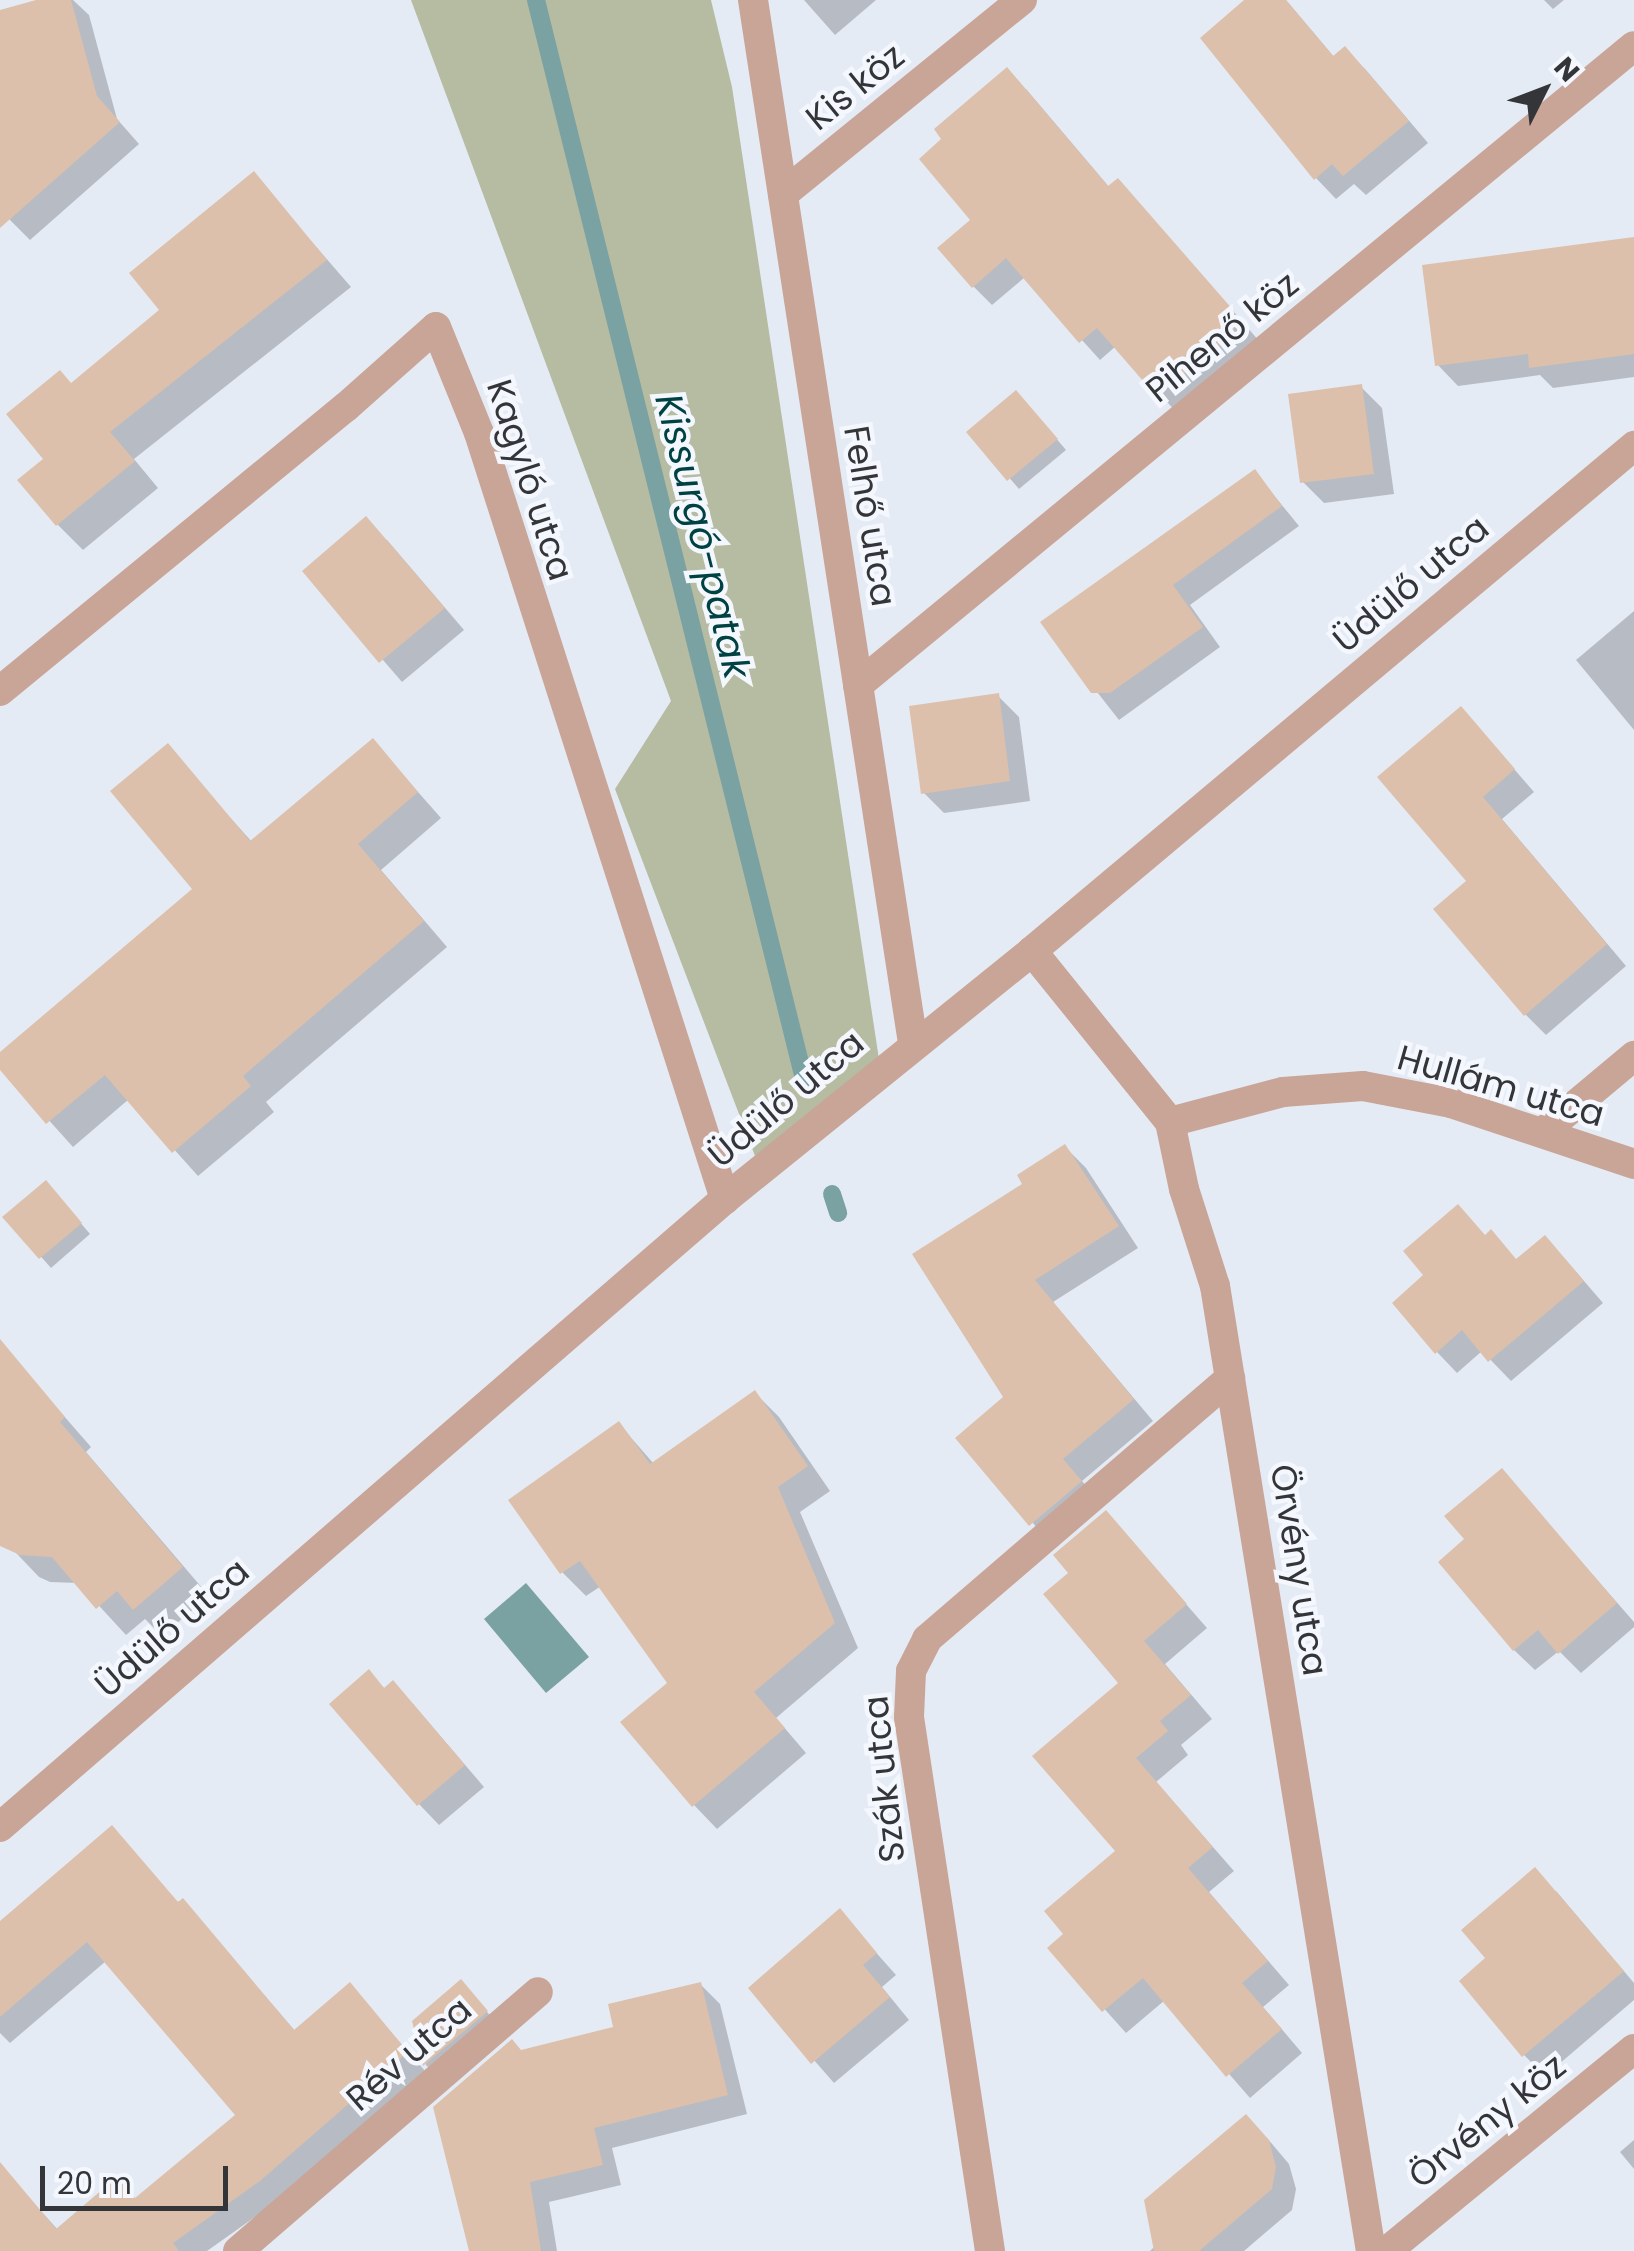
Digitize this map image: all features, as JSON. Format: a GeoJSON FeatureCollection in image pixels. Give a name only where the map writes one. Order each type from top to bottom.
{"type":"FeatureCollection","features":[{"type":"Feature","properties":{"kind":"street","name":"Felhő utca"},"geometry":{"type":"LineString","coordinates":[[753,0],[913,1043]]}},
{"type":"Feature","properties":{"kind":"street","name":"Kis köz"},"geometry":{"type":"LineString","coordinates":[[782,194],[1022,0]]}},
{"type":"Feature","properties":{"kind":"street","name":"Pihenő köz"},"geometry":{"type":"LineString","coordinates":[[858,685],[1634,46]]}},
{"type":"Feature","properties":{"kind":"street","name":"Kagyló utca"},"geometry":{"type":"LineString","coordinates":[[0,691],[346,407],[436,327],[478,433],[725,1199]]}},
{"type":"Feature","properties":{"kind":"street","name":"Üdülő utca"},"geometry":{"type":"LineString","coordinates":[[0,1827],[725,1199],[913,1043],[1032,951],[1634,446]]}},
{"type":"Feature","properties":{"kind":"street","name":"Örvény utca"},"geometry":{"type":"LineString","coordinates":[[1032,951],[1170,1122],[1184,1190],[1215,1286],[1371,2251]]}},
{"type":"Feature","properties":{"kind":"street"},"geometry":{"type":"LineString","coordinates":[[1543,1132],[1634,1056]]}},
{"type":"Feature","properties":{"kind":"street","name":"Hullám utca"},"geometry":{"type":"LineString","coordinates":[[1170,1122],[1283,1092],[1363,1086],[1452,1103],[1634,1164]]}},
{"type":"Feature","properties":{"kind":"street","name":"Szák utca"},"geometry":{"type":"LineString","coordinates":[[990,2251],[908,1717],[911,1671],[927,1639],[1230,1378]]}},
{"type":"Feature","properties":{"kind":"street","name":"Rév utca"},"geometry":{"type":"LineString","coordinates":[[238,2251],[538,1992]]}},
{"type":"Feature","properties":{"kind":"street","name":"Örvény köz"},"geometry":{"type":"LineString","coordinates":[[1387,2251],[1634,2049]]}},
{"type":"Feature","properties":{"kind":"shaded area"},"geometry":{"type":"Polygon","coordinates":[[[411,0],[711,0],[732,87],[880,1066],[755,1156],[615,789],[671,701],[411,0]]]}},
{"type":"Feature","properties":{"kind":"shaded area"},"geometry":{"type":"Polygon","coordinates":[[[526,1583],[589,1657],[546,1693],[484,1619],[526,1583]]]}},
{"type":"Feature","properties":{"kind":"building"},"geometry":{"type":"Polygon","coordinates":[[[36,0],[71,0],[97,96],[120,122],[0,228],[0,10],[36,0]]]}},
{"type":"Feature","properties":{"kind":"building"},"geometry":{"type":"Polygon","coordinates":[[[1244,0],[1286,0],[1333,56],[1345,46],[1409,121],[1343,176],[1332,164],[1314,180],[1200,38],[1244,0]]]}},
{"type":"Feature","properties":{"kind":"building"},"geometry":{"type":"Polygon","coordinates":[[[1007,67],[1108,186],[1118,178],[1234,311],[1234,330],[1157,397],[1097,328],[1079,343],[1006,258],[972,288],[937,248],[970,220],[919,159],[941,139],[934,129],[1007,67]]]}},
{"type":"Feature","properties":{"kind":"building"},"geometry":{"type":"Polygon","coordinates":[[[254,171],[327,260],[110,432],[135,461],[56,526],[17,480],[43,459],[6,414],[60,370],[71,383],[159,310],[129,273],[254,171]]]}},
{"type":"Feature","properties":{"kind":"building"},"geometry":{"type":"Polygon","coordinates":[[[1634,237],[1634,354],[1529,368],[1528,354],[1435,366],[1422,265],[1634,237]]]}},
{"type":"Feature","properties":{"kind":"building"},"geometry":{"type":"Polygon","coordinates":[[[1362,384],[1374,474],[1300,483],[1288,394],[1362,384]]]}},
{"type":"Feature","properties":{"kind":"building"},"geometry":{"type":"Polygon","coordinates":[[[1016,390],[1058,439],[1007,481],[966,432],[1016,390]]]}},
{"type":"Feature","properties":{"kind":"building"},"geometry":{"type":"Polygon","coordinates":[[[1255,469],[1282,506],[1173,585],[1203,627],[1110,693],[1091,693],[1040,622],[1255,469]]]}},
{"type":"Feature","properties":{"kind":"building"},"geometry":{"type":"Polygon","coordinates":[[[366,516],[445,608],[379,663],[302,571],[366,516]]]}},
{"type":"Feature","properties":{"kind":"building"},"geometry":{"type":"Polygon","coordinates":[[[999,693],[1010,781],[921,794],[909,706],[999,693]]]}},
{"type":"Feature","properties":{"kind":"building"},"geometry":{"type":"Polygon","coordinates":[[[1461,706],[1515,769],[1483,797],[1607,944],[1524,1016],[1433,909],[1466,881],[1377,777],[1461,706]]]}},
{"type":"Feature","properties":{"kind":"building"},"geometry":{"type":"Polygon","coordinates":[[[373,738],[418,792],[358,844],[424,921],[243,1076],[251,1086],[172,1153],[105,1075],[46,1124],[0,1070],[0,1052],[192,889],[110,791],[168,743],[250,841],[373,738]]]}},
{"type":"Feature","properties":{"kind":"building"},"geometry":{"type":"Polygon","coordinates":[[[1065,1144],[1119,1226],[1035,1280],[1134,1399],[1063,1459],[1082,1481],[1029,1526],[955,1438],[1003,1397],[912,1254],[1022,1184],[1017,1175],[1065,1144]]]}},
{"type":"Feature","properties":{"kind":"building"},"geometry":{"type":"Polygon","coordinates":[[[46,1180],[82,1223],[39,1259],[2,1217],[46,1180]]]}},
{"type":"Feature","properties":{"kind":"building"},"geometry":{"type":"Polygon","coordinates":[[[1458,1204],[1485,1235],[1491,1229],[1516,1259],[1545,1235],[1584,1281],[1488,1362],[1462,1330],[1435,1354],[1392,1303],[1423,1275],[1403,1251],[1458,1204]]]}},
{"type":"Feature","properties":{"kind":"building"},"geometry":{"type":"Polygon","coordinates":[[[0,1339],[65,1417],[60,1422],[183,1567],[133,1610],[117,1591],[96,1609],[52,1557],[20,1555],[0,1546],[0,1339]]]}},
{"type":"Feature","properties":{"kind":"building"},"geometry":{"type":"Polygon","coordinates":[[[755,1390],[808,1466],[778,1487],[835,1623],[754,1692],[785,1728],[692,1807],[620,1722],[667,1683],[580,1561],[560,1574],[508,1500],[619,1421],[650,1464],[755,1390]]]}},
{"type":"Feature","properties":{"kind":"building"},"geometry":{"type":"Polygon","coordinates":[[[1502,1468],[1617,1603],[1558,1654],[1538,1630],[1513,1651],[1438,1562],[1464,1539],[1444,1516],[1502,1468]]]}},
{"type":"Feature","properties":{"kind":"building"},"geometry":{"type":"Polygon","coordinates":[[[1106,1510],[1187,1604],[1144,1641],[1191,1695],[1160,1721],[1168,1731],[1136,1758],[1213,1847],[1188,1868],[1268,1961],[1242,1983],[1282,2029],[1226,2077],[1143,1978],[1102,2012],[1047,1948],[1063,1934],[1044,1911],[1115,1851],[1032,1756],[1118,1683],[1043,1594],[1068,1573],[1053,1555],[1106,1510]]]}},
{"type":"Feature","properties":{"kind":"building"},"geometry":{"type":"Polygon","coordinates":[[[369,1669],[384,1688],[393,1680],[465,1765],[417,1806],[329,1704],[369,1669]]]}},
{"type":"Feature","properties":{"kind":"building"},"geometry":{"type":"Polygon","coordinates":[[[112,1825],[178,1902],[183,1898],[294,2030],[350,1982],[408,2052],[260,2181],[173,2243],[179,2251],[0,2251],[0,2162],[56,2229],[117,2177],[135,2198],[235,2115],[87,1942],[0,2017],[0,1921],[112,1825]]]}},
{"type":"Feature","properties":{"kind":"building"},"geometry":{"type":"Polygon","coordinates":[[[1535,1867],[1624,1971],[1522,2057],[1459,1981],[1485,1958],[1461,1930],[1535,1867]]]}},
{"type":"Feature","properties":{"kind":"building"},"geometry":{"type":"Polygon","coordinates":[[[840,1908],[877,1953],[863,1965],[890,1997],[811,2064],[748,1988],[840,1908]]]}},
{"type":"Feature","properties":{"kind":"building"},"geometry":{"type":"Polygon","coordinates":[[[461,1979],[488,2011],[423,2066],[412,2021],[461,1979]]]}},
{"type":"Feature","properties":{"kind":"building"},"geometry":{"type":"Polygon","coordinates":[[[701,1982],[728,2095],[594,2128],[603,2165],[530,2182],[541,2251],[469,2251],[433,2107],[512,2039],[521,2050],[613,2027],[608,2004],[701,1982]]]}},
{"type":"Feature","properties":{"kind":"building"},"geometry":{"type":"Polygon","coordinates":[[[1246,2114],[1269,2140],[1276,2167],[1272,2189],[1199,2251],[1154,2251],[1144,2200],[1246,2114]]]}},
{"type":"Feature","properties":{"kind":"waterway","name":"Kissurgó-patak"},"geometry":{"type":"LineString","coordinates":[[536,0],[806,1087]]}},
{"type":"Feature","properties":{"kind":"waterway"},"geometry":{"type":"LineString","coordinates":[[832,1194],[838,1213]]}}]}
